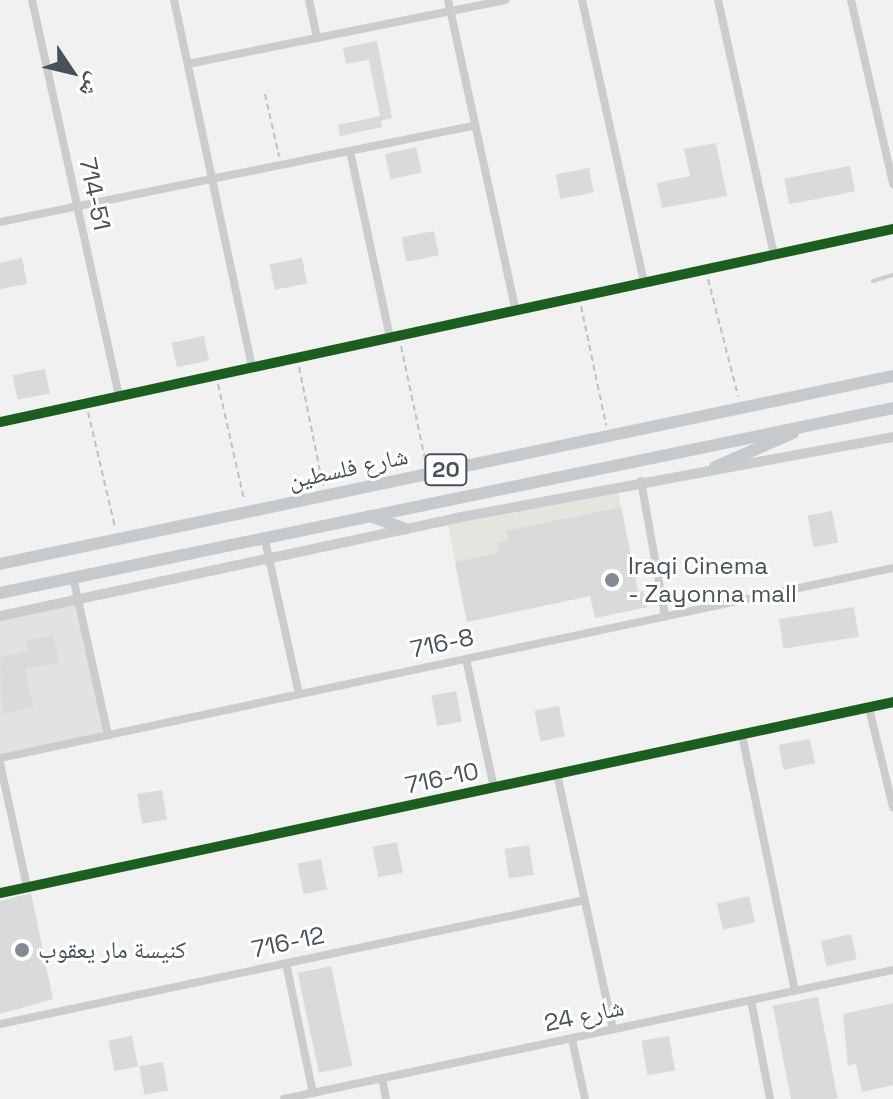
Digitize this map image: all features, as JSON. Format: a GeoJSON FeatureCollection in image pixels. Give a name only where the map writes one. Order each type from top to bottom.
{"type":"FeatureCollection","features":[{"type":"Feature","properties":{"kind":"main road","name":"شارع فلسطين"},"geometry":{"type":"LineString","coordinates":[[0,564],[893,376]]}},
{"type":"Feature","properties":{"kind":"main road","name":"شارع فلسطين"},"geometry":{"type":"LineString","coordinates":[[0,593],[893,408]]}},
{"type":"Feature","properties":{"kind":"main road"},"geometry":{"type":"LineString","coordinates":[[715,467],[806,426]]}},
{"type":"Feature","properties":{"kind":"main road"},"geometry":{"type":"LineString","coordinates":[[367,515],[405,529]]}},
{"type":"Feature","properties":{"kind":"street","name":"714-51"},"geometry":{"type":"LineString","coordinates":[[32,0],[119,396]]}},
{"type":"Feature","properties":{"kind":"street"},"geometry":{"type":"LineString","coordinates":[[174,0],[252,368]]}},
{"type":"Feature","properties":{"kind":"street"},"geometry":{"type":"LineString","coordinates":[[309,0],[317,38]]}},
{"type":"Feature","properties":{"kind":"street"},"geometry":{"type":"LineString","coordinates":[[448,0],[516,311]]}},
{"type":"Feature","properties":{"kind":"street"},"geometry":{"type":"LineString","coordinates":[[188,64],[506,0]]}},
{"type":"Feature","properties":{"kind":"street"},"geometry":{"type":"LineString","coordinates":[[582,0],[644,283]]}},
{"type":"Feature","properties":{"kind":"street"},"geometry":{"type":"LineString","coordinates":[[718,0],[774,255]]}},
{"type":"Feature","properties":{"kind":"street"},"geometry":{"type":"LineString","coordinates":[[851,0],[893,184]]}},
{"type":"Feature","properties":{"kind":"street"},"geometry":{"type":"LineString","coordinates":[[0,222],[475,125]]}},
{"type":"Feature","properties":{"kind":"street"},"geometry":{"type":"LineString","coordinates":[[350,151],[395,337]]}},
{"type":"Feature","properties":{"kind":"street"},"geometry":{"type":"LineString","coordinates":[[0,422],[893,229]]}},
{"type":"Feature","properties":{"kind":"street"},"geometry":{"type":"LineString","coordinates":[[0,616],[641,481],[893,437]]}},
{"type":"Feature","properties":{"kind":"street"},"geometry":{"type":"LineString","coordinates":[[641,481],[665,616]]}},
{"type":"Feature","properties":{"kind":"street"},"geometry":{"type":"LineString","coordinates":[[264,536],[299,694]]}},
{"type":"Feature","properties":{"kind":"street","name":"716-8"},"geometry":{"type":"LineString","coordinates":[[0,761],[108,735],[893,568]]}},
{"type":"Feature","properties":{"kind":"street"},"geometry":{"type":"LineString","coordinates":[[73,577],[108,735]]}},
{"type":"Feature","properties":{"kind":"street"},"geometry":{"type":"LineString","coordinates":[[466,659],[494,787]]}},
{"type":"Feature","properties":{"kind":"street","name":"716-10"},"geometry":{"type":"LineString","coordinates":[[0,893],[893,702]]}},
{"type":"Feature","properties":{"kind":"street"},"geometry":{"type":"LineString","coordinates":[[869,708],[893,807]]}},
{"type":"Feature","properties":{"kind":"street"},"geometry":{"type":"LineString","coordinates":[[742,735],[795,990]]}},
{"type":"Feature","properties":{"kind":"street"},"geometry":{"type":"LineString","coordinates":[[0,761],[27,887]]}},
{"type":"Feature","properties":{"kind":"street"},"geometry":{"type":"LineString","coordinates":[[557,774],[613,1029]]}},
{"type":"Feature","properties":{"kind":"street","name":"716-12"},"geometry":{"type":"LineString","coordinates":[[0,1024],[585,900]]}},
{"type":"Feature","properties":{"kind":"street"},"geometry":{"type":"LineString","coordinates":[[286,963],[313,1093]]}},
{"type":"Feature","properties":{"kind":"street","name":"شارع 24"},"geometry":{"type":"LineString","coordinates":[[284,1099],[313,1093],[327,1094],[382,1078],[893,970]]}},
{"type":"Feature","properties":{"kind":"street"},"geometry":{"type":"LineString","coordinates":[[751,1000],[770,1099]]}},
{"type":"Feature","properties":{"kind":"street"},"geometry":{"type":"LineString","coordinates":[[572,1039],[585,1099]]}},
{"type":"Feature","properties":{"kind":"street"},"geometry":{"type":"LineString","coordinates":[[382,1078],[386,1099]]}},
{"type":"Feature","properties":{"kind":"lane"},"geometry":{"type":"LineString","coordinates":[[873,281],[893,275]]}},
{"type":"Feature","properties":{"kind":"path"},"geometry":{"type":"LineString","coordinates":[[265,94],[282,165]]}},
{"type":"Feature","properties":{"kind":"path"},"geometry":{"type":"LineString","coordinates":[[706,270],[741,408]]}},
{"type":"Feature","properties":{"kind":"path"},"geometry":{"type":"LineString","coordinates":[[580,297],[608,436]]}},
{"type":"Feature","properties":{"kind":"path"},"geometry":{"type":"LineString","coordinates":[[395,337],[428,473]]}},
{"type":"Feature","properties":{"kind":"path"},"geometry":{"type":"LineString","coordinates":[[297,358],[325,495]]}},
{"type":"Feature","properties":{"kind":"path"},"geometry":{"type":"LineString","coordinates":[[216,375],[247,511]]}},
{"type":"Feature","properties":{"kind":"path"},"geometry":{"type":"LineString","coordinates":[[85,403],[118,539]]}},
{"type":"Feature","properties":{"kind":"shaded area"},"geometry":{"type":"Polygon","coordinates":[[[618,491],[638,591],[643,591],[647,607],[595,618],[590,596],[467,622],[448,525],[618,491]]]}},
{"type":"Feature","properties":{"kind":"shaded area"},"geometry":{"type":"Polygon","coordinates":[[[78,600],[108,735],[0,758],[0,616],[78,600]]]}},
{"type":"Feature","properties":{"kind":"building"},"geometry":{"type":"Polygon","coordinates":[[[377,41],[392,118],[381,121],[382,127],[340,136],[338,125],[380,116],[369,60],[346,64],[343,48],[377,41]]]}},
{"type":"Feature","properties":{"kind":"building"},"geometry":{"type":"Polygon","coordinates":[[[716,143],[727,196],[662,208],[657,183],[690,176],[684,149],[716,143]]]}},
{"type":"Feature","properties":{"kind":"building"},"geometry":{"type":"Polygon","coordinates":[[[416,147],[422,172],[391,180],[385,154],[416,147]]]}},
{"type":"Feature","properties":{"kind":"building"},"geometry":{"type":"Polygon","coordinates":[[[850,166],[855,192],[789,204],[784,179],[850,166]]]}},
{"type":"Feature","properties":{"kind":"building"},"geometry":{"type":"Polygon","coordinates":[[[589,168],[594,193],[560,199],[556,174],[589,168]]]}},
{"type":"Feature","properties":{"kind":"building"},"geometry":{"type":"Polygon","coordinates":[[[434,231],[439,256],[406,262],[402,237],[434,231]]]}},
{"type":"Feature","properties":{"kind":"building"},"geometry":{"type":"Polygon","coordinates":[[[22,258],[27,284],[0,289],[0,263],[22,258]]]}},
{"type":"Feature","properties":{"kind":"building"},"geometry":{"type":"Polygon","coordinates":[[[302,258],[307,284],[275,290],[270,264],[302,258]]]}},
{"type":"Feature","properties":{"kind":"building"},"geometry":{"type":"Polygon","coordinates":[[[204,336],[209,360],[177,367],[172,343],[204,336]]]}},
{"type":"Feature","properties":{"kind":"building"},"geometry":{"type":"Polygon","coordinates":[[[45,369],[50,394],[17,400],[13,375],[45,369]]]}},
{"type":"Feature","properties":{"kind":"building"},"geometry":{"type":"Polygon","coordinates":[[[621,507],[638,592],[643,591],[647,607],[595,618],[590,596],[467,622],[455,562],[499,553],[497,543],[508,540],[506,531],[621,507]]]}},
{"type":"Feature","properties":{"kind":"building"},"geometry":{"type":"Polygon","coordinates":[[[832,511],[838,542],[814,547],[807,516],[832,511]]]}},
{"type":"Feature","properties":{"kind":"building"},"geometry":{"type":"Polygon","coordinates":[[[854,607],[859,637],[784,649],[779,619],[854,607]]]}},
{"type":"Feature","properties":{"kind":"building"},"geometry":{"type":"Polygon","coordinates":[[[53,635],[59,662],[25,669],[33,707],[2,714],[0,657],[28,651],[26,641],[53,635]]]}},
{"type":"Feature","properties":{"kind":"building"},"geometry":{"type":"Polygon","coordinates":[[[456,691],[462,721],[437,726],[431,696],[456,691]]]}},
{"type":"Feature","properties":{"kind":"building"},"geometry":{"type":"Polygon","coordinates":[[[559,706],[565,736],[540,741],[534,711],[559,706]]]}},
{"type":"Feature","properties":{"kind":"building"},"geometry":{"type":"Polygon","coordinates":[[[810,739],[815,764],[783,770],[779,745],[810,739]]]}},
{"type":"Feature","properties":{"kind":"building"},"geometry":{"type":"Polygon","coordinates":[[[162,790],[167,820],[142,824],[137,794],[162,790]]]}},
{"type":"Feature","properties":{"kind":"building"},"geometry":{"type":"Polygon","coordinates":[[[397,842],[403,872],[378,877],[372,847],[397,842]]]}},
{"type":"Feature","properties":{"kind":"building"},"geometry":{"type":"Polygon","coordinates":[[[529,845],[534,875],[509,879],[504,849],[529,845]]]}},
{"type":"Feature","properties":{"kind":"building"},"geometry":{"type":"Polygon","coordinates":[[[321,859],[327,889],[303,894],[297,864],[321,859]]]}},
{"type":"Feature","properties":{"kind":"building","name":"كنيسة مار يعقوب"},"geometry":{"type":"Polygon","coordinates":[[[31,893],[53,999],[0,1014],[0,901],[31,893]]]}},
{"type":"Feature","properties":{"kind":"building"},"geometry":{"type":"Polygon","coordinates":[[[749,896],[755,922],[723,930],[717,903],[749,896]]]}},
{"type":"Feature","properties":{"kind":"building"},"geometry":{"type":"Polygon","coordinates":[[[851,934],[857,959],[827,966],[821,941],[851,934]]]}},
{"type":"Feature","properties":{"kind":"building"},"geometry":{"type":"Polygon","coordinates":[[[331,966],[352,1066],[319,1073],[298,973],[331,966]]]}},
{"type":"Feature","properties":{"kind":"building"},"geometry":{"type":"Polygon","coordinates":[[[818,997],[838,1098],[791,1099],[773,1006],[818,997]]]}},
{"type":"Feature","properties":{"kind":"building"},"geometry":{"type":"Polygon","coordinates":[[[893,1003],[893,1085],[862,1092],[856,1064],[848,1066],[843,1014],[893,1003]]]}},
{"type":"Feature","properties":{"kind":"building"},"geometry":{"type":"Polygon","coordinates":[[[132,1036],[138,1066],[114,1071],[108,1041],[132,1036]]]}},
{"type":"Feature","properties":{"kind":"building"},"geometry":{"type":"Polygon","coordinates":[[[669,1036],[675,1070],[648,1075],[641,1041],[669,1036]]]}},
{"type":"Feature","properties":{"kind":"building"},"geometry":{"type":"Polygon","coordinates":[[[163,1062],[168,1091],[144,1095],[139,1066],[163,1062]]]}},
{"type":"Feature","properties":{"kind":"cycle path"},"geometry":{"type":"LineString","coordinates":[[0,422],[893,229]]}},
{"type":"Feature","properties":{"kind":"cycle path"},"geometry":{"type":"LineString","coordinates":[[0,893],[893,702]]}},
{"type":"Feature","properties":{"kind":"place","name":"Iraqi Cinema - Zayonna mall"},"geometry":{"type":"Point","coordinates":[612,580]}},
{"type":"Feature","properties":{"kind":"place","name":"كنيسة مار يعقوب"},"geometry":{"type":"Point","coordinates":[22,950]}}]}
